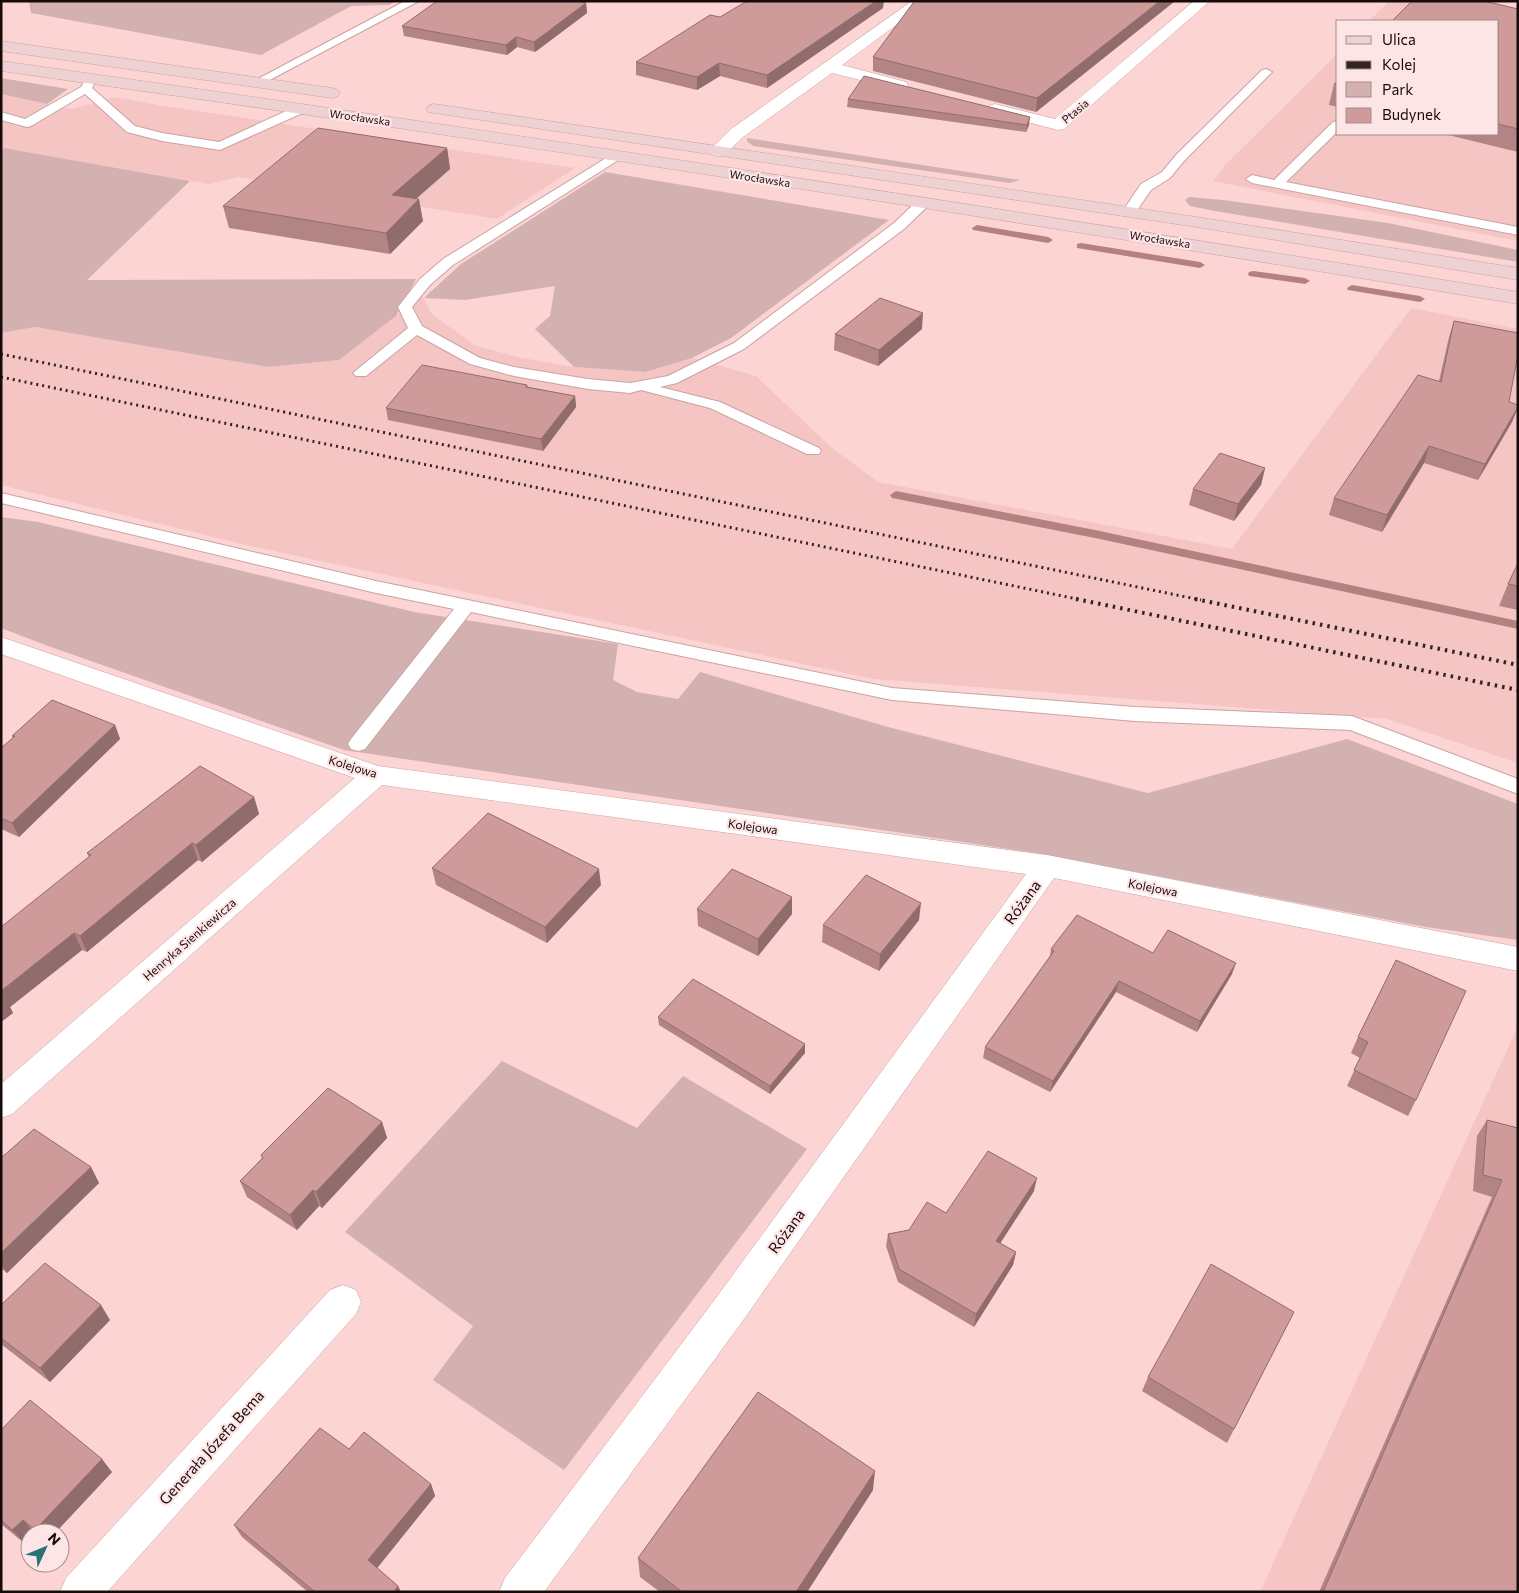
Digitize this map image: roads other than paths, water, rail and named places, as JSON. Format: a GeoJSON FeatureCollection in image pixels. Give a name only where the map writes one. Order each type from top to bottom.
{"type":"FeatureCollection","features":[{"type":"Feature","properties":{"kind":"main road","name":"Wrocławska"},"geometry":{"type":"LineString","coordinates":[[1,46],[346,96]]}},
{"type":"Feature","properties":{"kind":"main road","name":"Wrocławska"},"geometry":{"type":"LineString","coordinates":[[1,66],[88,84],[303,108],[1088,227],[1518,298]]}},
{"type":"Feature","properties":{"kind":"main road","name":"Wrocławska"},"geometry":{"type":"LineString","coordinates":[[415,106],[1392,252],[1518,274]]}},
{"type":"Feature","properties":{"kind":"street","name":"Ptasia"},"geometry":{"type":"LineString","coordinates":[[982,106],[1058,125],[1203,1]]}},
{"type":"Feature","properties":{"kind":"street"},"geometry":{"type":"LineString","coordinates":[[718,151],[737,133],[918,2]]}},
{"type":"Feature","properties":{"kind":"street"},"geometry":{"type":"LineString","coordinates":[[829,67],[915,89]]}},
{"type":"Feature","properties":{"kind":"street","name":"Kolejowa"},"geometry":{"type":"LineString","coordinates":[[1,645],[376,775],[1047,866],[1518,959]]}},
{"type":"Feature","properties":{"kind":"street","name":"Henryka Sienkiewicza"},"geometry":{"type":"LineString","coordinates":[[1,1104],[376,775]]}},
{"type":"Feature","properties":{"kind":"street","name":"Różana"},"geometry":{"type":"LineString","coordinates":[[519,1592],[726,1314],[1047,866]]}},
{"type":"Feature","properties":{"kind":"street","name":"Generała Józefa Bema"},"geometry":{"type":"LineString","coordinates":[[80,1592],[343,1302]]}},
{"type":"Feature","properties":{"kind":"lane"},"geometry":{"type":"LineString","coordinates":[[258,82],[414,1]]}},
{"type":"Feature","properties":{"kind":"lane"},"geometry":{"type":"LineString","coordinates":[[1129,212],[1146,188],[1166,175],[1180,158],[1266,72]]}},
{"type":"Feature","properties":{"kind":"lane"},"geometry":{"type":"LineString","coordinates":[[1,116],[27,123],[88,84],[131,129],[162,137],[220,146],[303,108]]}},
{"type":"Feature","properties":{"kind":"lane"},"geometry":{"type":"LineString","coordinates":[[1277,184],[1336,126]]}},
{"type":"Feature","properties":{"kind":"lane"},"geometry":{"type":"LineString","coordinates":[[616,156],[448,262],[425,282],[405,307],[416,329],[474,361],[498,367],[588,384],[630,388],[672,380],[739,346],[900,226],[923,203]]}},
{"type":"Feature","properties":{"kind":"lane"},"geometry":{"type":"LineString","coordinates":[[1252,179],[1518,231]]}},
{"type":"Feature","properties":{"kind":"lane"},"geometry":{"type":"LineString","coordinates":[[361,373],[416,329]]}},
{"type":"Feature","properties":{"kind":"lane"},"geometry":{"type":"LineString","coordinates":[[641,386],[716,405],[813,451]]}},
{"type":"Feature","properties":{"kind":"lane"},"geometry":{"type":"LineString","coordinates":[[1,498],[376,587],[892,694],[1135,714],[1352,723],[1518,787]]}},
{"type":"Feature","properties":{"kind":"lane"},"geometry":{"type":"LineString","coordinates":[[358,744],[466,606]]}},
{"type":"Feature","properties":{"kind":"waterway"},"geometry":{"type":"LineString","coordinates":[[977,228],[1048,240]]}},
{"type":"Feature","properties":{"kind":"waterway"},"geometry":{"type":"LineString","coordinates":[[1081,246],[1200,265]]}},
{"type":"Feature","properties":{"kind":"waterway"},"geometry":{"type":"LineString","coordinates":[[1253,274],[1305,281]]}},
{"type":"Feature","properties":{"kind":"waterway"},"geometry":{"type":"LineString","coordinates":[[1352,288],[1420,299]]}},
{"type":"Feature","properties":{"kind":"waterway"},"geometry":{"type":"LineString","coordinates":[[896,495],[1095,534],[1518,625]]}},
{"type":"Feature","properties":{"kind":"railway"},"geometry":{"type":"LineString","coordinates":[[1,354],[1201,600]]}},
{"type":"Feature","properties":{"kind":"railway"},"geometry":{"type":"LineString","coordinates":[[1,377],[1082,600]]}},
{"type":"Feature","properties":{"kind":"railway"},"geometry":{"type":"LineString","coordinates":[[1076,599],[1518,690]]}},
{"type":"Feature","properties":{"kind":"railway"},"geometry":{"type":"LineString","coordinates":[[1195,599],[1518,665]]}}]}
